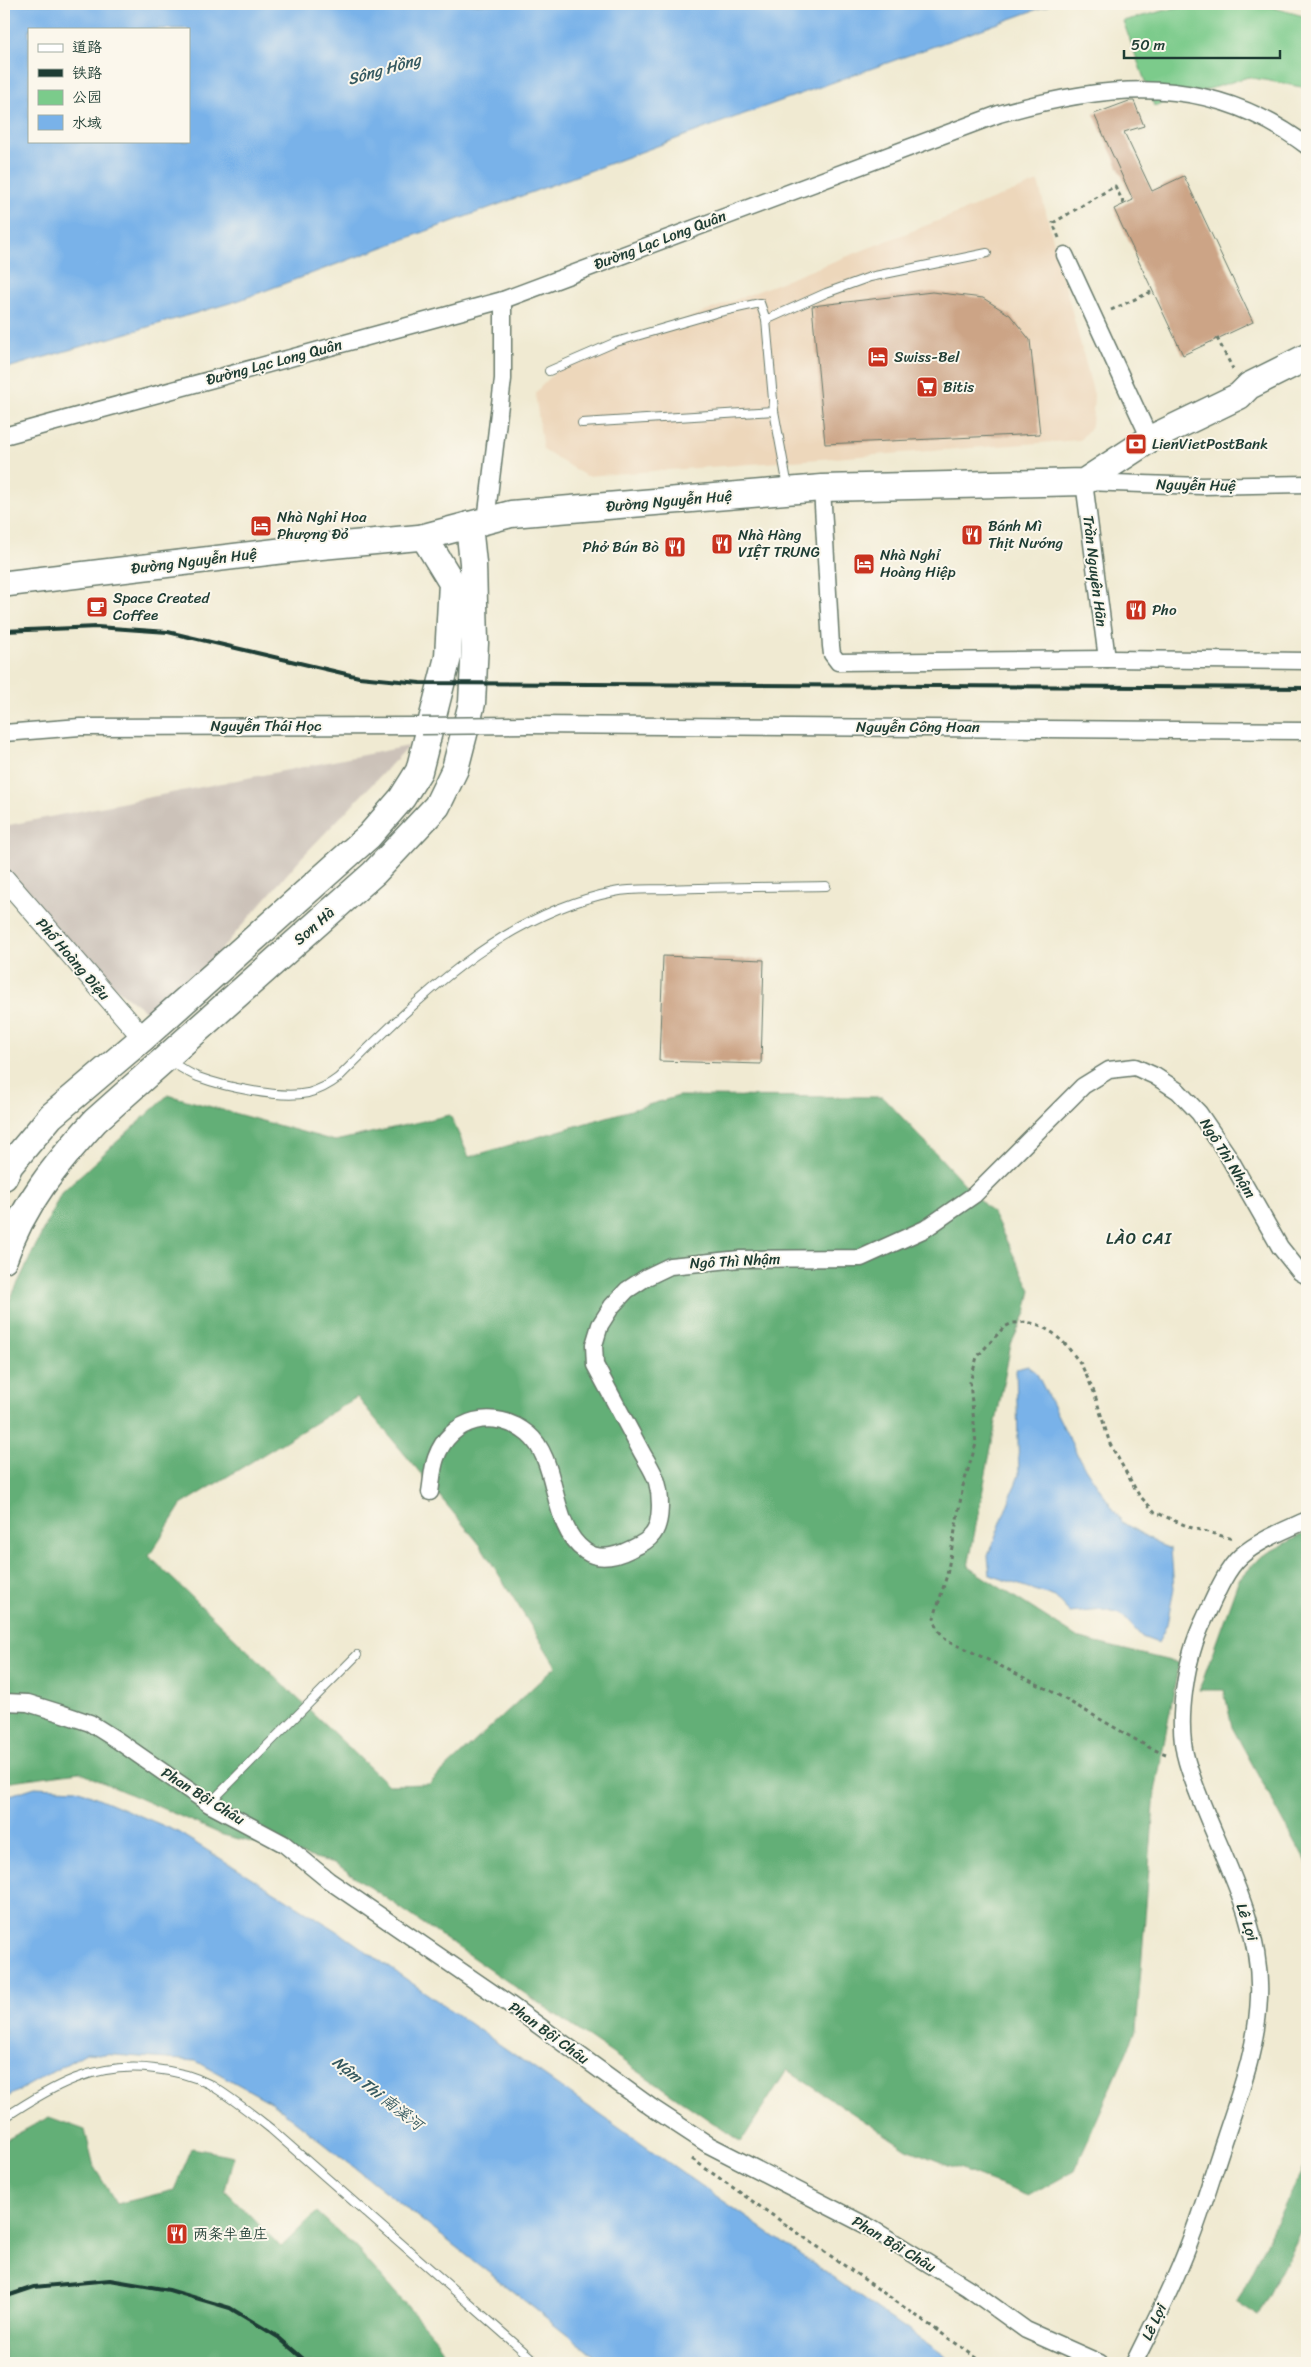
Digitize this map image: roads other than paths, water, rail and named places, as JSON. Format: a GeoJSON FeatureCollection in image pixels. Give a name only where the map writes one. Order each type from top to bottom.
{"type":"FeatureCollection","features":[{"type":"Feature","properties":{"kind":"highway"},"geometry":{"type":"LineString","coordinates":[[1084,482],[1150,439],[1239,396],[1249,386],[1307,357]]}},
{"type":"Feature","properties":{"kind":"highway","name":"Đường Nguyễn Huệ"},"geometry":{"type":"LineString","coordinates":[[424,537],[512,514],[822,488],[1084,482]]}},
{"type":"Feature","properties":{"kind":"highway","name":"Sơn Hà"},"geometry":{"type":"LineString","coordinates":[[4,1259],[10,1241],[33,1197],[60,1160],[95,1121],[374,873],[437,806],[455,769],[472,703],[475,643],[473,563],[477,523]]}},
{"type":"Feature","properties":{"kind":"highway","name":"Sơn Hà"},"geometry":{"type":"LineString","coordinates":[[4,1177],[10,1165],[51,1116],[143,1038],[369,836],[402,798],[419,771],[448,657],[452,583],[424,537]]}},
{"type":"Feature","properties":{"kind":"highway"},"geometry":{"type":"LineString","coordinates":[[143,1038],[167,1059]]}},
{"type":"Feature","properties":{"kind":"main road","name":"Đường Nguyễn Huệ"},"geometry":{"type":"LineString","coordinates":[[4,584],[305,548],[424,537]]}},
{"type":"Feature","properties":{"kind":"street","name":"Đường Lạc Long Quân"},"geometry":{"type":"LineString","coordinates":[[4,436],[503,300],[999,114],[1047,100],[1110,90],[1181,92],[1220,101],[1260,116],[1307,146]]}},
{"type":"Feature","properties":{"kind":"street"},"geometry":{"type":"LineString","coordinates":[[1065,255],[1150,439]]}},
{"type":"Feature","properties":{"kind":"street"},"geometry":{"type":"LineString","coordinates":[[477,523],[502,379],[503,300]]}},
{"type":"Feature","properties":{"kind":"street","name":"Nguyễn Huệ"},"geometry":{"type":"LineString","coordinates":[[1084,482],[1202,486],[1307,484]]}},
{"type":"Feature","properties":{"kind":"street","name":"Trần Nguyên Hãn"},"geometry":{"type":"LineString","coordinates":[[1084,482],[1107,659]]}},
{"type":"Feature","properties":{"kind":"street"},"geometry":{"type":"LineString","coordinates":[[822,488],[831,646],[832,654],[838,662],[1107,659],[1307,661]]}},
{"type":"Feature","properties":{"kind":"street","name":"Nguyễn Thái Học"},"geometry":{"type":"LineString","coordinates":[[4,732],[80,727],[528,725]]}},
{"type":"Feature","properties":{"kind":"street","name":"Nguyễn Công Hoan"},"geometry":{"type":"LineString","coordinates":[[528,725],[1307,731]]}},
{"type":"Feature","properties":{"kind":"street","name":"Phố Hoàng Diệu"},"geometry":{"type":"LineString","coordinates":[[4,878],[143,1038]]}},
{"type":"Feature","properties":{"kind":"street","name":"Ngô Thì Nhậm"},"geometry":{"type":"LineString","coordinates":[[430,1492],[435,1459],[456,1428],[469,1421],[485,1419],[501,1421],[516,1426],[530,1435],[541,1450],[567,1532],[576,1544],[587,1553],[605,1558],[621,1554],[639,1545],[653,1534],[659,1520],[657,1482],[595,1365],[594,1345],[600,1325],[612,1306],[627,1290],[670,1266],[740,1259],[862,1258],[916,1233],[974,1195],[1083,1086],[1108,1070],[1135,1067],[1155,1076],[1178,1092],[1199,1113],[1227,1154],[1280,1247],[1300,1272],[1307,1276]]}},
{"type":"Feature","properties":{"kind":"street","name":"Lê Lợi"},"geometry":{"type":"LineString","coordinates":[[1134,2363],[1189,2246],[1243,2086],[1256,2041],[1259,1995],[1257,1954],[1244,1909],[1186,1760],[1182,1723],[1184,1688],[1198,1632],[1220,1587],[1240,1556],[1261,1543],[1307,1520]]}},
{"type":"Feature","properties":{"kind":"street","name":"Phan Bội Châu"},"geometry":{"type":"LineString","coordinates":[[4,1702],[28,1703],[90,1724],[117,1740],[209,1804],[284,1844],[328,1880],[509,2004],[651,2108],[709,2145],[871,2228],[968,2288],[1026,2330],[1100,2363]]}},
{"type":"Feature","properties":{"kind":"lane"},"geometry":{"type":"LineString","coordinates":[[766,320],[826,293],[870,277],[987,253]]}},
{"type":"Feature","properties":{"kind":"lane"},"geometry":{"type":"LineString","coordinates":[[549,371],[616,342],[719,312],[760,303],[766,320],[774,412],[788,492]]}},
{"type":"Feature","properties":{"kind":"lane"},"geometry":{"type":"LineString","coordinates":[[582,423],[774,412]]}},
{"type":"Feature","properties":{"kind":"lane"},"geometry":{"type":"LineString","coordinates":[[167,1059],[198,1077],[248,1090],[278,1094],[307,1093],[326,1087],[338,1078],[423,997],[484,948],[528,922],[570,903],[615,892],[826,886]]}},
{"type":"Feature","properties":{"kind":"lane"},"geometry":{"type":"LineString","coordinates":[[209,1804],[357,1656]]}},
{"type":"Feature","properties":{"kind":"lane"},"geometry":{"type":"LineString","coordinates":[[4,2118],[64,2082],[98,2070],[128,2066],[144,2067],[172,2071],[196,2078],[238,2103],[271,2129],[537,2363]]}},
{"type":"Feature","properties":{"kind":"water","name":"Sông Hồng"},"geometry":{"type":"Polygon","coordinates":[[[4,4],[1052,4],[733,118],[237,301],[4,369],[4,4]]]}},
{"type":"Feature","properties":{"kind":"water"},"geometry":{"type":"Polygon","coordinates":[[[1028,1366],[1036,1372],[1080,1460],[1122,1522],[1158,1544],[1171,1549],[1174,1589],[1167,1624],[1158,1643],[1142,1637],[1121,1614],[1103,1610],[1070,1613],[1055,1597],[990,1575],[988,1556],[1019,1475],[1016,1369],[1028,1366]]]}},
{"type":"Feature","properties":{"kind":"water","name":"Nậm Thi 南溪河"},"geometry":{"type":"Polygon","coordinates":[[[35,1787],[77,1789],[176,1831],[336,1930],[955,2363],[604,2363],[272,2103],[196,2061],[86,2053],[4,2099],[4,1797],[35,1787]]]}},
{"type":"Feature","properties":{"kind":"railway"},"geometry":{"type":"LineString","coordinates":[[4,631],[97,627],[168,632],[359,677],[420,683],[1307,688]]}},
{"type":"Feature","properties":{"kind":"railway"},"geometry":{"type":"LineString","coordinates":[[4,2297],[34,2287],[110,2280],[169,2290],[230,2308],[278,2337],[308,2363]]}},
{"type":"Feature","properties":{"kind":"place","name":"Swiss-Bel"},"geometry":{"type":"Point","coordinates":[878,357]}},
{"type":"Feature","properties":{"kind":"place","name":"Bitis"},"geometry":{"type":"Point","coordinates":[927,387]}},
{"type":"Feature","properties":{"kind":"place","name":"LienVietPostBank"},"geometry":{"type":"Point","coordinates":[1136,444]}},
{"type":"Feature","properties":{"kind":"place","name":"Nhà Nghỉ Hoa Phượng Đỏ"},"geometry":{"type":"Point","coordinates":[261,526]}},
{"type":"Feature","properties":{"kind":"place","name":"Bánh Mì Thịt Nướng"},"geometry":{"type":"Point","coordinates":[972,535]}},
{"type":"Feature","properties":{"kind":"place","name":"Nhà Hàng VIỆT TRUNG"},"geometry":{"type":"Point","coordinates":[722,544]}},
{"type":"Feature","properties":{"kind":"place","name":"Phở Bún Bò"},"geometry":{"type":"Point","coordinates":[675,547]}},
{"type":"Feature","properties":{"kind":"place","name":"Nhà Nghỉ Hoàng Hiệp"},"geometry":{"type":"Point","coordinates":[864,564]}},
{"type":"Feature","properties":{"kind":"place","name":"Space Created Coffee"},"geometry":{"type":"Point","coordinates":[97,607]}},
{"type":"Feature","properties":{"kind":"place","name":"Pho"},"geometry":{"type":"Point","coordinates":[1136,610]}},
{"type":"Feature","properties":{"kind":"place","name":"两条半鱼庄"},"geometry":{"type":"Point","coordinates":[177,2234]}},
{"type":"Feature","properties":{"kind":"district","name":"LÀO CAI"},"geometry":{"type":"Point","coordinates":[1139,1238]}}]}
